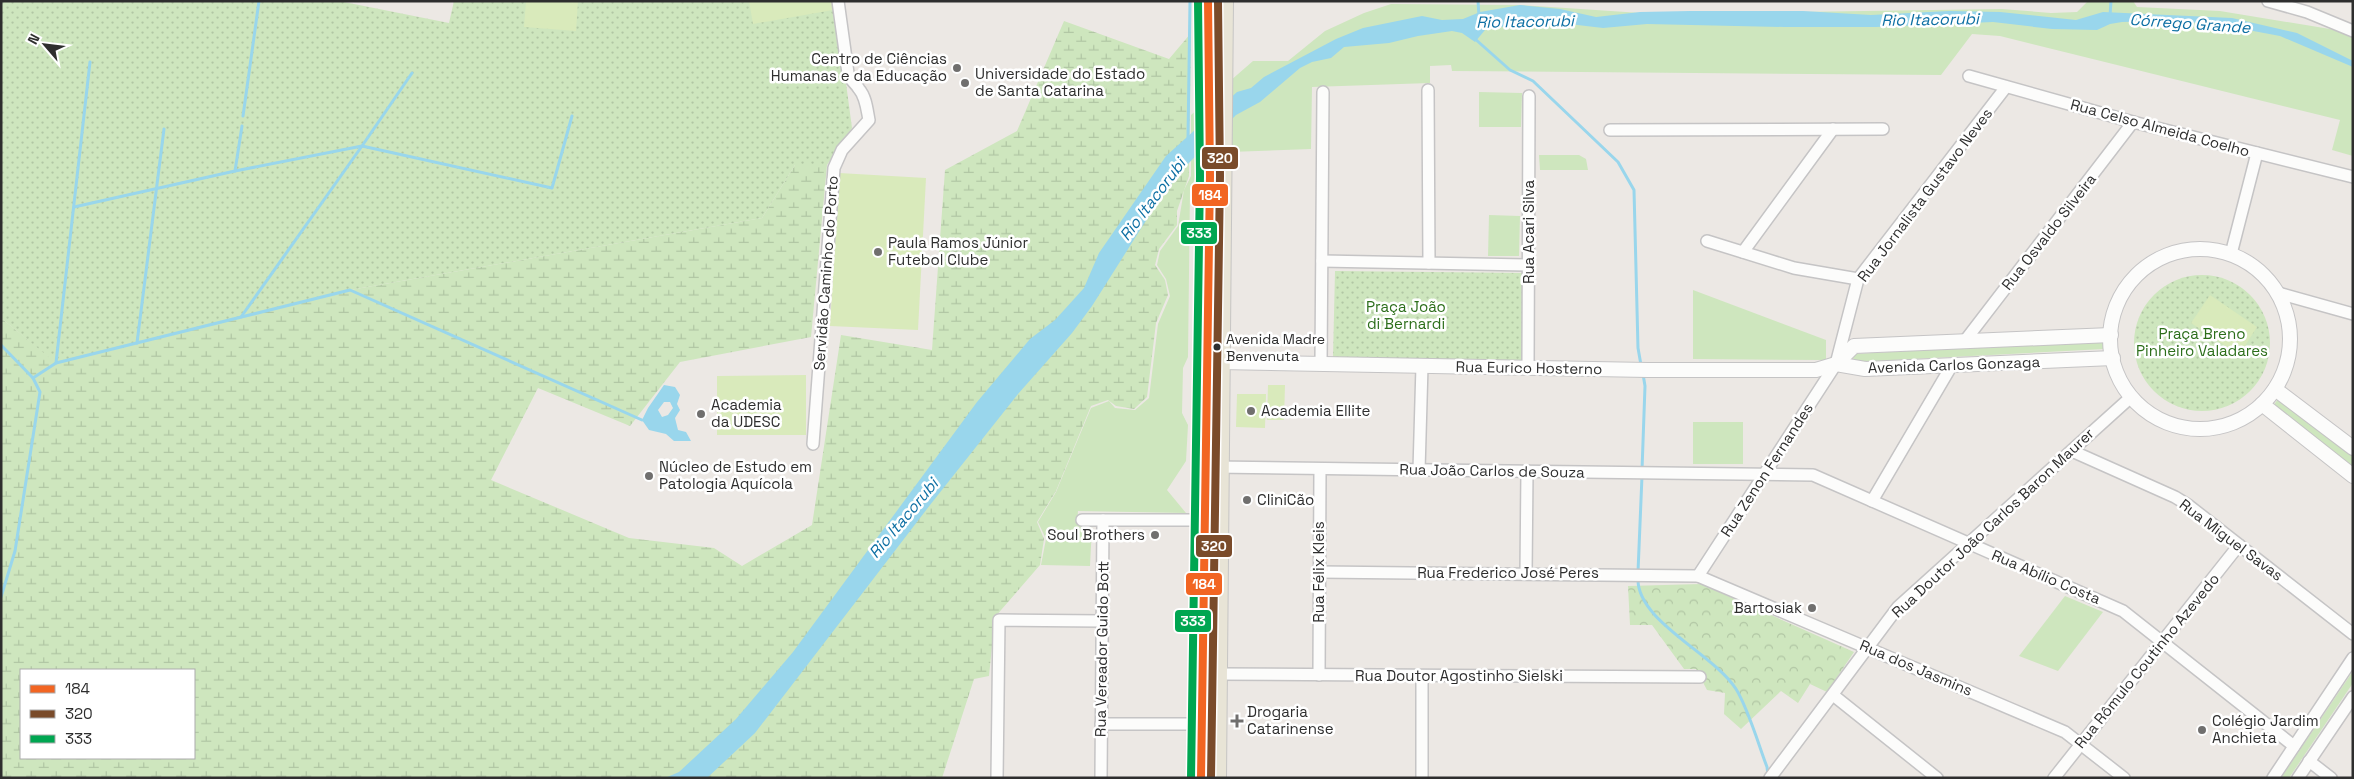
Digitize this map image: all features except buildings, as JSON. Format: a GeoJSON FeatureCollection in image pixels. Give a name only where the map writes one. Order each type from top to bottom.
{"type":"FeatureCollection","features":[{"type":"Feature","properties":{"kind":"main road"},"geometry":{"type":"LineString","coordinates":[[1208,1],[1222,161],[1213,361]]}},
{"type":"Feature","properties":{"kind":"main road"},"geometry":{"type":"LineString","coordinates":[[1218,778],[1218,674],[1212,467],[1213,361],[1210,176],[1224,1]]}},
{"type":"Feature","properties":{"kind":"main road"},"geometry":{"type":"LineString","coordinates":[[1201,778],[1204,520],[1212,467]]}},
{"type":"Feature","properties":{"kind":"street","name":"Servidão Caminho do Porto"},"geometry":{"type":"LineString","coordinates":[[813,444],[834,168],[842,150],[869,120],[860,89],[851,81],[848,72],[838,1]]}},
{"type":"Feature","properties":{"kind":"street"},"geometry":{"type":"LineString","coordinates":[[2268,1],[2292,4],[2353,31]]}},
{"type":"Feature","properties":{"kind":"street","name":"Rua Celso Almeida Coelho"},"geometry":{"type":"LineString","coordinates":[[1969,76],[2133,122],[2353,177]]}},
{"type":"Feature","properties":{"kind":"street","name":"Rua Jornalista Gustavo Neves"},"geometry":{"type":"LineString","coordinates":[[1836,364],[1858,279],[2006,87]]}},
{"type":"Feature","properties":{"kind":"street"},"geometry":{"type":"LineString","coordinates":[[1428,90],[1429,263]]}},
{"type":"Feature","properties":{"kind":"street"},"geometry":{"type":"LineString","coordinates":[[1321,364],[1323,92]]}},
{"type":"Feature","properties":{"kind":"street","name":"Rua Acari Silva"},"geometry":{"type":"LineString","coordinates":[[1528,368],[1529,96]]}},
{"type":"Feature","properties":{"kind":"street","name":"Rua Osvaldo Silveira"},"geometry":{"type":"LineString","coordinates":[[1964,342],[2133,122]]}},
{"type":"Feature","properties":{"kind":"street"},"geometry":{"type":"LineString","coordinates":[[1743,252],[1833,129]]}},
{"type":"Feature","properties":{"kind":"street"},"geometry":{"type":"LineString","coordinates":[[1610,130],[1883,129]]}},
{"type":"Feature","properties":{"kind":"street"},"geometry":{"type":"LineString","coordinates":[[2232,254],[2257,153]]}},
{"type":"Feature","properties":{"kind":"street"},"geometry":{"type":"LineString","coordinates":[[1707,241],[1794,268],[1858,279]]}},
{"type":"Feature","properties":{"kind":"street"},"geometry":{"type":"LineString","coordinates":[[2208,249],[2232,254],[2250,263],[2266,276],[2278,293],[2286,311],[2290,331],[2289,351],[2284,371],[2275,389],[2262,404],[2247,415],[2231,424],[2195,429],[2177,426],[2160,419],[2144,409],[2131,397],[2120,379],[2113,358],[2111,335],[2115,311],[2125,290],[2141,271],[2161,258],[2184,250],[2208,249]]}},
{"type":"Feature","properties":{"kind":"street"},"geometry":{"type":"LineString","coordinates":[[1322,261],[1528,265]]}},
{"type":"Feature","properties":{"kind":"street"},"geometry":{"type":"LineString","coordinates":[[2278,293],[2353,314]]}},
{"type":"Feature","properties":{"kind":"street","name":"Avenida Carlos Gonzaga"},"geometry":{"type":"LineString","coordinates":[[1836,364],[1854,346],[2111,335]]}},
{"type":"Feature","properties":{"kind":"street","name":"Avenida Carlos Gonzaga"},"geometry":{"type":"LineString","coordinates":[[1836,364],[1865,369],[2113,358]]}},
{"type":"Feature","properties":{"kind":"street","name":"Rua Eurico Hosterno"},"geometry":{"type":"LineString","coordinates":[[1213,361],[1642,370],[1816,370],[1836,364]]}},
{"type":"Feature","properties":{"kind":"street","name":"Rua Zenon Fernandes"},"geometry":{"type":"LineString","coordinates":[[1698,576],[1836,364]]}},
{"type":"Feature","properties":{"kind":"street"},"geometry":{"type":"LineString","coordinates":[[1872,501],[1952,365]]}},
{"type":"Feature","properties":{"kind":"street"},"geometry":{"type":"LineString","coordinates":[[1419,470],[1422,366]]}},
{"type":"Feature","properties":{"kind":"street"},"geometry":{"type":"LineString","coordinates":[[2275,389],[2353,448]]}},
{"type":"Feature","properties":{"kind":"street","name":"Rua Doutor João Carlos Baron Maurer"},"geometry":{"type":"LineString","coordinates":[[1772,777],[1898,607],[2131,397]]}},
{"type":"Feature","properties":{"kind":"street"},"geometry":{"type":"LineString","coordinates":[[2262,404],[2353,476]]}},
{"type":"Feature","properties":{"kind":"street","name":"Rua Miguel Savas"},"geometry":{"type":"LineString","coordinates":[[2072,451],[2175,497],[2353,634]]}},
{"type":"Feature","properties":{"kind":"street","name":"Rua João Carlos de Souza"},"geometry":{"type":"LineString","coordinates":[[1212,467],[1764,473]]}},
{"type":"Feature","properties":{"kind":"street","name":"Rua Félix Kleis"},"geometry":{"type":"LineString","coordinates":[[1318,675],[1320,469]]}},
{"type":"Feature","properties":{"kind":"street"},"geometry":{"type":"LineString","coordinates":[[1526,471],[1526,574]]}},
{"type":"Feature","properties":{"kind":"street","name":"Rua Abílio Costa"},"geometry":{"type":"LineString","coordinates":[[1764,473],[1813,476],[2123,611],[2294,746]]}},
{"type":"Feature","properties":{"kind":"street"},"geometry":{"type":"LineString","coordinates":[[1082,520],[1204,520]]}},
{"type":"Feature","properties":{"kind":"street","name":"Rua Vereador Guido Bott"},"geometry":{"type":"LineString","coordinates":[[1101,778],[1104,520]]}},
{"type":"Feature","properties":{"kind":"street","name":"Rua Rômulo Coutinho Azevedo"},"geometry":{"type":"LineString","coordinates":[[2054,778],[2239,545]]}},
{"type":"Feature","properties":{"kind":"street","name":"Rua Frederico José Peres"},"geometry":{"type":"LineString","coordinates":[[1319,572],[1698,576]]}},
{"type":"Feature","properties":{"kind":"street","name":"Rua dos Jasmins"},"geometry":{"type":"LineString","coordinates":[[1698,576],[2065,732],[2124,778]]}},
{"type":"Feature","properties":{"kind":"street"},"geometry":{"type":"LineString","coordinates":[[997,778],[999,620],[1102,621]]}},
{"type":"Feature","properties":{"kind":"street"},"geometry":{"type":"LineString","coordinates":[[2272,778],[2353,658]]}},
{"type":"Feature","properties":{"kind":"street","name":"Rua Doutor Agostinho Sielski"},"geometry":{"type":"LineString","coordinates":[[1218,674],[1700,677]]}},
{"type":"Feature","properties":{"kind":"street"},"geometry":{"type":"LineString","coordinates":[[1422,676],[1422,778]]}},
{"type":"Feature","properties":{"kind":"street"},"geometry":{"type":"LineString","coordinates":[[1833,696],[1937,778]]}},
{"type":"Feature","properties":{"kind":"street"},"geometry":{"type":"LineString","coordinates":[[2298,778],[2353,697]]}},
{"type":"Feature","properties":{"kind":"street"},"geometry":{"type":"LineString","coordinates":[[1101,724],[1202,724]]}},
{"type":"Feature","properties":{"kind":"street"},"geometry":{"type":"LineString","coordinates":[[2309,761],[2330,778]]}},
{"type":"Feature","properties":{"kind":"green space"},"geometry":{"type":"Polygon","coordinates":[[[1,1],[339,1],[449,23],[454,1],[835,1],[852,128],[827,165],[795,165],[762,218],[350,290],[56,363],[1,318],[1,1]]]}},
{"type":"Feature","properties":{"kind":"green space"},"geometry":{"type":"Polygon","coordinates":[[[526,1],[578,1],[576,31],[524,27],[526,1]]]}},
{"type":"Feature","properties":{"kind":"green space"},"geometry":{"type":"Polygon","coordinates":[[[749,1],[832,1],[833,10],[753,24],[749,1]]]}},
{"type":"Feature","properties":{"kind":"green space"},"geometry":{"type":"Polygon","coordinates":[[[2088,1],[2133,1],[2137,7],[2220,11],[2336,30],[2353,38],[2353,156],[2332,150],[2340,120],[2000,36],[1972,34],[1941,75],[1452,71],[1451,65],[1430,66],[1430,83],[1312,87],[1311,149],[1229,152],[1196,161],[1196,177],[1190,189],[1188,357],[1183,368],[1182,413],[1188,425],[1186,461],[1167,490],[1186,513],[1078,511],[1077,525],[1092,526],[1090,566],[1041,565],[1046,539],[1038,522],[1056,492],[1091,408],[1109,401],[1115,408],[1135,410],[1149,398],[1158,324],[1170,296],[1166,279],[1157,265],[1160,251],[1178,226],[1184,190],[1191,176],[1191,115],[1253,61],[1288,61],[1325,31],[1364,13],[1391,4],[1520,5],[1656,14],[2002,9],[2051,13],[2077,12],[2088,1]]]}},
{"type":"Feature","properties":{"kind":"green space"},"geometry":{"type":"Polygon","coordinates":[[[1064,21],[1169,59],[1191,33],[1189,176],[1177,211],[1177,225],[1159,249],[1155,265],[1165,280],[1168,295],[1156,323],[1147,397],[1134,409],[1116,406],[1108,400],[1091,406],[1056,491],[1037,522],[1044,539],[1040,565],[995,617],[989,676],[974,679],[942,778],[1,778],[1,318],[57,363],[350,290],[762,218],[795,165],[827,165],[811,337],[680,362],[630,426],[538,388],[491,480],[629,538],[714,548],[742,566],[812,525],[841,335],[932,350],[945,170],[1017,131],[1064,21]]]}},
{"type":"Feature","properties":{"kind":"green space"},"geometry":{"type":"Polygon","coordinates":[[[1479,92],[1522,93],[1521,127],[1479,127],[1479,92]]]}},
{"type":"Feature","properties":{"kind":"green space"},"geometry":{"type":"Polygon","coordinates":[[[1539,155],[1579,155],[1586,159],[1588,170],[1540,170],[1539,155]]]}},
{"type":"Feature","properties":{"kind":"green space","name":"Paula Ramos Júnior Futebol Clube"},"geometry":{"type":"Polygon","coordinates":[[[839,173],[926,178],[918,330],[830,326],[839,173]]]}},
{"type":"Feature","properties":{"kind":"green space"},"geometry":{"type":"Polygon","coordinates":[[[1489,215],[1520,216],[1519,256],[1488,256],[1489,215]]]}},
{"type":"Feature","properties":{"kind":"green space","name":"Praça João di Bernardi"},"geometry":{"type":"Polygon","coordinates":[[[1335,271],[1523,273],[1523,362],[1333,358],[1335,271]]]}},
{"type":"Feature","properties":{"kind":"green space","name":"Praça Breno Pinheiro Valadares"},"geometry":{"type":"Polygon","coordinates":[[[2202,275],[2228,280],[2240,286],[2250,295],[2259,305],[2265,317],[2270,343],[2265,369],[2259,381],[2250,391],[2240,400],[2228,406],[2202,411],[2176,406],[2164,400],[2154,391],[2145,381],[2139,369],[2134,343],[2139,317],[2145,305],[2154,295],[2164,286],[2176,280],[2202,275]]]}},
{"type":"Feature","properties":{"kind":"green space"},"geometry":{"type":"Polygon","coordinates":[[[1693,290],[1826,340],[1826,360],[1693,359],[1693,290]]]}},
{"type":"Feature","properties":{"kind":"green space"},"geometry":{"type":"Polygon","coordinates":[[[2210,295],[2257,327],[2239,355],[2191,323],[2210,295]]]}},
{"type":"Feature","properties":{"kind":"green space"},"geometry":{"type":"Polygon","coordinates":[[[2103,340],[2104,349],[1855,362],[1853,359],[1855,354],[2103,340]]]}},
{"type":"Feature","properties":{"kind":"green space"},"geometry":{"type":"Polygon","coordinates":[[[806,375],[806,435],[717,435],[717,376],[806,375]]]}},
{"type":"Feature","properties":{"kind":"green space","name":"Academia Ellite"},"geometry":{"type":"Polygon","coordinates":[[[1268,385],[1285,385],[1284,420],[1267,420],[1268,385]]]}},
{"type":"Feature","properties":{"kind":"green space","name":"Academia Ellite"},"geometry":{"type":"Polygon","coordinates":[[[1237,394],[1266,394],[1265,428],[1236,427],[1237,394]]]}},
{"type":"Feature","properties":{"kind":"green space"},"geometry":{"type":"Polygon","coordinates":[[[2278,399],[2353,456],[2353,467],[2273,406],[2278,399]]]}},
{"type":"Feature","properties":{"kind":"green space"},"geometry":{"type":"Polygon","coordinates":[[[1693,422],[1743,422],[1743,464],[1693,464],[1693,422]]]}},
{"type":"Feature","properties":{"kind":"green space"},"geometry":{"type":"Polygon","coordinates":[[[1701,584],[1854,652],[1827,692],[1810,684],[1798,703],[1781,691],[1741,729],[1724,714],[1725,693],[1707,690],[1696,669],[1684,669],[1652,625],[1630,625],[1628,586],[1701,584]]]}},
{"type":"Feature","properties":{"kind":"green space"},"geometry":{"type":"Polygon","coordinates":[[[2065,596],[2103,612],[2058,671],[2019,656],[2065,596]]]}},
{"type":"Feature","properties":{"kind":"green space"},"geometry":{"type":"Polygon","coordinates":[[[2353,671],[2353,683],[2289,778],[2281,778],[2353,671]]]}},
{"type":"Feature","properties":{"kind":"water","name":"Rio Itacorubi"},"geometry":{"type":"Polygon","coordinates":[[[1520,5],[1560,9],[1596,17],[1640,12],[1690,11],[1803,11],[1871,15],[1949,11],[2000,12],[2076,20],[2103,12],[2232,18],[2297,33],[2353,61],[2353,67],[2280,36],[2216,24],[2165,21],[2122,22],[2110,24],[2097,30],[2052,29],[1993,22],[1876,27],[1647,24],[1603,28],[1569,24],[1523,23],[1485,30],[1475,42],[1462,33],[1452,31],[1389,43],[1344,47],[1331,58],[1312,62],[1300,68],[1260,102],[1236,115],[1184,168],[1159,200],[1092,306],[1072,333],[1018,394],[930,505],[755,733],[707,778],[665,778],[679,772],[736,719],[793,652],[977,402],[1030,339],[1055,320],[1084,288],[1099,253],[1166,156],[1237,92],[1251,88],[1264,77],[1336,39],[1363,28],[1422,16],[1442,20],[1463,19],[1480,12],[1520,5]]]}},
{"type":"Feature","properties":{"kind":"water"},"geometry":{"type":"Polygon","coordinates":[[[664,385],[675,387],[680,395],[677,404],[680,410],[675,418],[678,430],[686,432],[691,441],[674,441],[666,434],[649,430],[642,420],[664,385]],[[664,402],[658,410],[662,417],[668,415],[673,408],[670,402],[664,402]]]}},
{"type":"Feature","properties":{"kind":"waterway"},"geometry":{"type":"LineString","coordinates":[[243,116],[259,1]]}},
{"type":"Feature","properties":{"kind":"waterway"},"geometry":{"type":"LineString","coordinates":[[1188,138],[1190,1]]}},
{"type":"Feature","properties":{"kind":"waterway","name":"Rio Itacorubi"},"geometry":{"type":"LineString","coordinates":[[1478,1],[1479,16]]}},
{"type":"Feature","properties":{"kind":"waterway"},"geometry":{"type":"LineString","coordinates":[[2110,16],[2111,1]]}},
{"type":"Feature","properties":{"kind":"waterway","name":"Rio Itacorubi"},"geometry":{"type":"LineString","coordinates":[[1474,38],[1510,70],[1533,81],[1618,162],[1634,190],[1638,348],[1641,365]]}},
{"type":"Feature","properties":{"kind":"waterway"},"geometry":{"type":"LineString","coordinates":[[33,378],[56,363],[90,62]]}},
{"type":"Feature","properties":{"kind":"waterway"},"geometry":{"type":"LineString","coordinates":[[235,171],[362,146],[412,73]]}},
{"type":"Feature","properties":{"kind":"waterway"},"geometry":{"type":"LineString","coordinates":[[241,317],[362,146],[552,188],[572,116]]}},
{"type":"Feature","properties":{"kind":"waterway"},"geometry":{"type":"LineString","coordinates":[[74,207],[235,171],[242,126]]}},
{"type":"Feature","properties":{"kind":"waterway"},"geometry":{"type":"LineString","coordinates":[[137,343],[164,129]]}},
{"type":"Feature","properties":{"kind":"waterway"},"geometry":{"type":"LineString","coordinates":[[56,363],[350,290],[642,420]]}},
{"type":"Feature","properties":{"kind":"waterway"},"geometry":{"type":"LineString","coordinates":[[1,345],[33,378],[40,392],[15,551],[1,597]]}},
{"type":"Feature","properties":{"kind":"waterway"},"geometry":{"type":"LineString","coordinates":[[1642,470],[1645,386],[1643,374]]}},
{"type":"Feature","properties":{"kind":"waterway"},"geometry":{"type":"LineString","coordinates":[[1638,572],[1642,476]]}},
{"type":"Feature","properties":{"kind":"waterway"},"geometry":{"type":"LineString","coordinates":[[1638,579],[1641,594],[1650,609],[1678,637],[1725,676],[1736,689],[1753,727],[1768,775]]}},
{"type":"Feature","properties":{"kind":"transit line","name":"333"},"geometry":{"type":"LineString","coordinates":[[1191,778],[1200,176],[1198,1]]}},
{"type":"Feature","properties":{"kind":"transit line","name":"184"},"geometry":{"type":"LineString","coordinates":[[1201,778],[1210,176],[1208,1]]}},
{"type":"Feature","properties":{"kind":"transit line","name":"320"},"geometry":{"type":"LineString","coordinates":[[1211,778],[1220,176],[1218,1]]}},
{"type":"Feature","properties":{"kind":"place","name":"Centro de Ciências Humanas e da Educação"},"geometry":{"type":"Point","coordinates":[957,68]}},
{"type":"Feature","properties":{"kind":"place","name":"Universidade do Estado de Santa Catarina"},"geometry":{"type":"Point","coordinates":[965,83]}},
{"type":"Feature","properties":{"kind":"place","name":"Paula Ramos Júnior Futebol Clube"},"geometry":{"type":"Point","coordinates":[878,252]}},
{"type":"Feature","properties":{"kind":"place","name":"Avenida Madre Benvenuta"},"geometry":{"type":"Point","coordinates":[1217,347]}},
{"type":"Feature","properties":{"kind":"place","name":"Academia Ellite"},"geometry":{"type":"Point","coordinates":[1251,411]}},
{"type":"Feature","properties":{"kind":"place","name":"Academia da UDESC"},"geometry":{"type":"Point","coordinates":[701,414]}},
{"type":"Feature","properties":{"kind":"place","name":"Núcleo de Estudo em Patologia Aquícola"},"geometry":{"type":"Point","coordinates":[649,476]}},
{"type":"Feature","properties":{"kind":"place","name":"CliniCão"},"geometry":{"type":"Point","coordinates":[1247,500]}},
{"type":"Feature","properties":{"kind":"place","name":"Soul Brothers"},"geometry":{"type":"Point","coordinates":[1155,535]}},
{"type":"Feature","properties":{"kind":"place","name":"Bartosiak"},"geometry":{"type":"Point","coordinates":[1812,608]}},
{"type":"Feature","properties":{"kind":"place","name":"Drogaria Catarinense"},"geometry":{"type":"Point","coordinates":[1237,721]}},
{"type":"Feature","properties":{"kind":"place","name":"Colégio Jardim Anchieta"},"geometry":{"type":"Point","coordinates":[2202,730]}},
{"type":"Feature","properties":{"kind":"water label","name":"Córrego Grande"},"geometry":{"type":"Point","coordinates":[2190,23]}}]}
